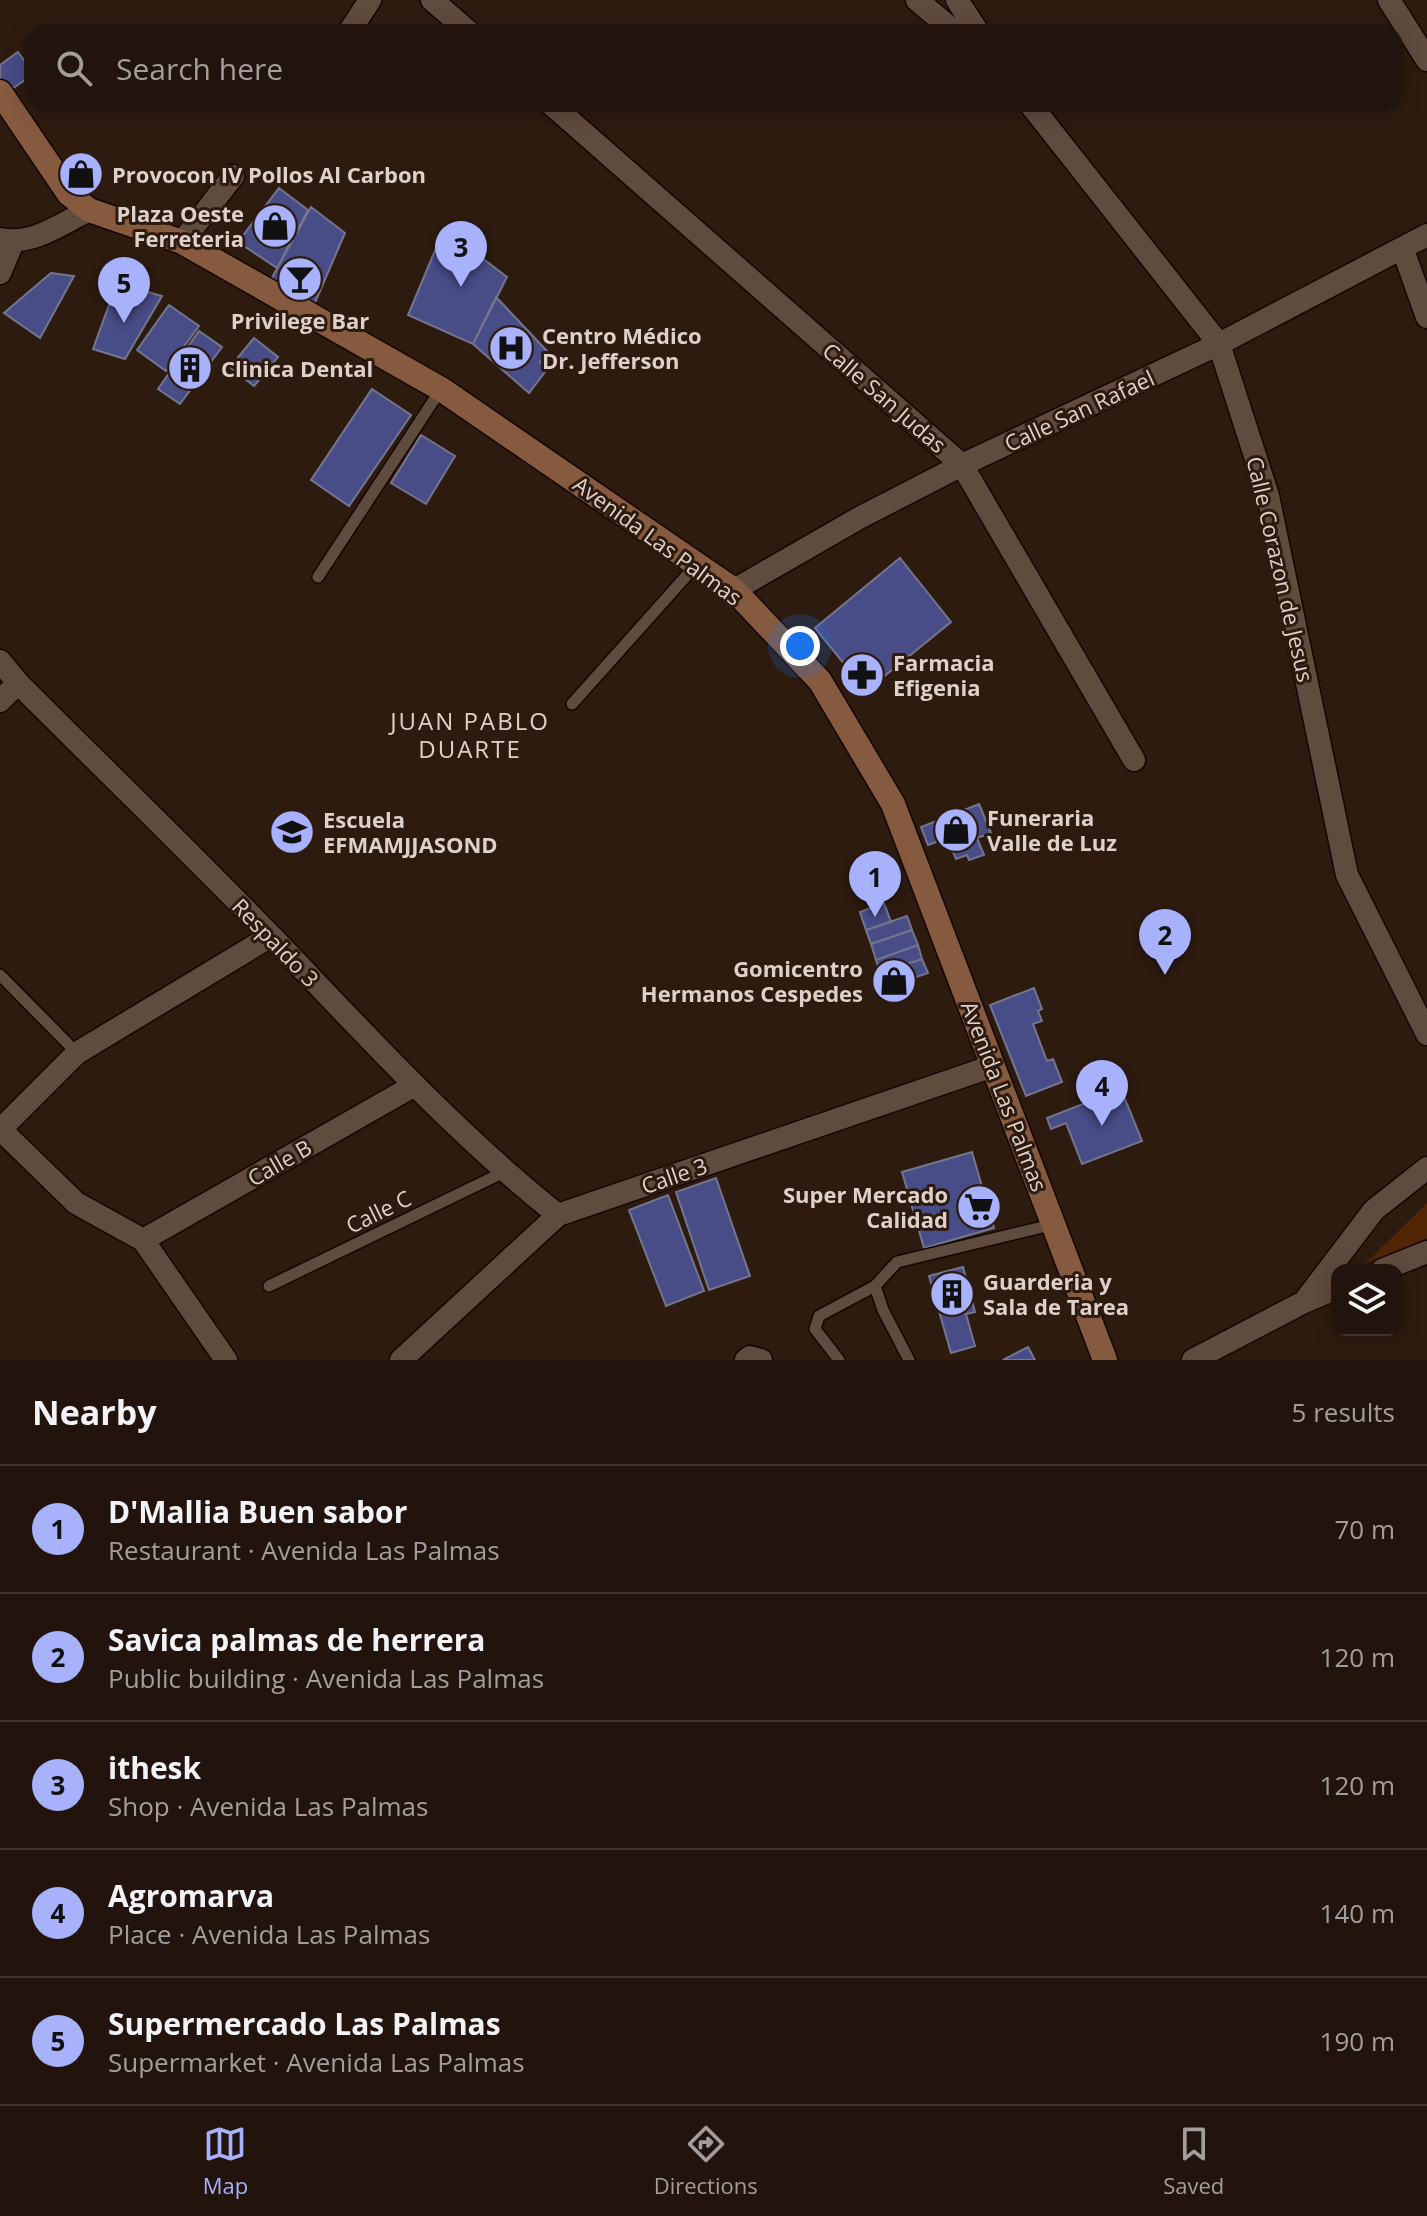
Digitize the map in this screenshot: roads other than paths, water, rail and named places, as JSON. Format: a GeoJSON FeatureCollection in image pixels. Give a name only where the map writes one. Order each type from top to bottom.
{"type":"FeatureCollection","features":[{"type":"Feature","properties":{"kind":"street"},"geometry":{"type":"LineString","coordinates":[[354,24],[370,0]]}},
{"type":"Feature","properties":{"kind":"street"},"geometry":{"type":"LineString","coordinates":[[432,0],[460,24]]}},
{"type":"Feature","properties":{"kind":"street"},"geometry":{"type":"LineString","coordinates":[[917,0],[946,24]]}},
{"type":"Feature","properties":{"kind":"street"},"geometry":{"type":"LineString","coordinates":[[957,0],[973,24]]}},
{"type":"Feature","properties":{"kind":"street"},"geometry":{"type":"LineString","coordinates":[[1389,0],[1427,60]]}},
{"type":"Feature","properties":{"kind":"street","name":"Avenida Las Palmas"},"geometry":{"type":"LineString","coordinates":[[0,92],[69,194],[89,210],[182,242],[441,389],[734,590],[820,681],[893,804],[1105,1360]]}},
{"type":"Feature","properties":{"kind":"street","name":"Calle San Judas"},"geometry":{"type":"LineString","coordinates":[[560,112],[962,465],[1134,760]]}},
{"type":"Feature","properties":{"kind":"street","name":"Calle Corazon de Jesus"},"geometry":{"type":"LineString","coordinates":[[1036,112],[1219,344],[1268,496],[1347,875],[1425,1025]]}},
{"type":"Feature","properties":{"kind":"street"},"geometry":{"type":"LineString","coordinates":[[182,242],[233,176]]}},
{"type":"Feature","properties":{"kind":"street"},"geometry":{"type":"LineString","coordinates":[[0,273],[6,240],[41,234],[89,210]]}},
{"type":"Feature","properties":{"kind":"street","name":"Calle San Rafael"},"geometry":{"type":"LineString","coordinates":[[734,590],[861,517],[962,465],[1219,344],[1427,235]]}},
{"type":"Feature","properties":{"kind":"street"},"geometry":{"type":"LineString","coordinates":[[1403,250],[1427,317]]}},
{"type":"Feature","properties":{"kind":"street","name":"Respaldo 3"},"geometry":{"type":"LineString","coordinates":[[0,661],[18,683],[415,1085],[504,1172],[558,1215]]}},
{"type":"Feature","properties":{"kind":"street"},"geometry":{"type":"LineString","coordinates":[[0,701],[18,683]]}},
{"type":"Feature","properties":{"kind":"street"},"geometry":{"type":"LineString","coordinates":[[226,1360],[143,1240],[76,1203],[0,1130],[77,1053],[271,936]]}},
{"type":"Feature","properties":{"kind":"street","name":"Calle 3"},"geometry":{"type":"LineString","coordinates":[[401,1360],[558,1215],[993,1066]]}},
{"type":"Feature","properties":{"kind":"street","name":"Calle B"},"geometry":{"type":"LineString","coordinates":[[143,1240],[415,1085]]}},
{"type":"Feature","properties":{"kind":"street"},"geometry":{"type":"LineString","coordinates":[[1304,1302],[1374,1210],[1427,1168]]}},
{"type":"Feature","properties":{"kind":"street"},"geometry":{"type":"LineString","coordinates":[[1397,1264],[1427,1252]]}},
{"type":"Feature","properties":{"kind":"street"},"geometry":{"type":"LineString","coordinates":[[1193,1360],[1331,1291]]}},
{"type":"Feature","properties":{"kind":"street"},"geometry":{"type":"LineString","coordinates":[[746,1360],[750,1357],[761,1360]]}},
{"type":"Feature","properties":{"kind":"lane"},"geometry":{"type":"LineString","coordinates":[[318,577],[441,389]]}},
{"type":"Feature","properties":{"kind":"lane"},"geometry":{"type":"LineString","coordinates":[[572,704],[697,564]]}},
{"type":"Feature","properties":{"kind":"lane"},"geometry":{"type":"LineString","coordinates":[[0,975],[77,1053]]}},
{"type":"Feature","properties":{"kind":"lane","name":"Calle C"},"geometry":{"type":"LineString","coordinates":[[269,1286],[504,1172]]}},
{"type":"Feature","properties":{"kind":"lane"},"geometry":{"type":"LineString","coordinates":[[839,1360],[815,1329],[819,1316],[875,1286],[897,1262],[1055,1224]]}},
{"type":"Feature","properties":{"kind":"lane"},"geometry":{"type":"LineString","coordinates":[[875,1286],[883,1310],[909,1360]]}},
{"type":"Feature","properties":{"kind":"place","name":"Provocon IV Pollos Al Carbon"},"geometry":{"type":"Point","coordinates":[81,174]}},
{"type":"Feature","properties":{"kind":"place","name":"Plaza Oeste Ferreteria"},"geometry":{"type":"Point","coordinates":[275,226]}},
{"type":"Feature","properties":{"kind":"place","name":"Privilege Bar"},"geometry":{"type":"Point","coordinates":[300,279]}},
{"type":"Feature","properties":{"kind":"place","name":"ithesk"},"geometry":{"type":"Point","coordinates":[461,287]}},
{"type":"Feature","properties":{"kind":"place","name":"Supermercado Las Palmas"},"geometry":{"type":"Point","coordinates":[124,323]}},
{"type":"Feature","properties":{"kind":"place","name":"Centro Médico Dr. Jefferson"},"geometry":{"type":"Point","coordinates":[511,348]}},
{"type":"Feature","properties":{"kind":"place","name":"Clinica Dental"},"geometry":{"type":"Point","coordinates":[190,368]}},
{"type":"Feature","properties":{"kind":"place","name":"Farmacia Efigenia"},"geometry":{"type":"Point","coordinates":[862,675]}},
{"type":"Feature","properties":{"kind":"place","name":"Funeraria Valle de Luz"},"geometry":{"type":"Point","coordinates":[956,830]}},
{"type":"Feature","properties":{"kind":"place","name":"Escuela EFMAMJJASOND"},"geometry":{"type":"Point","coordinates":[292,832]}},
{"type":"Feature","properties":{"kind":"place","name":"D'Mallia Buen sabor"},"geometry":{"type":"Point","coordinates":[875,917]}},
{"type":"Feature","properties":{"kind":"place","name":"Savica palmas de herrera"},"geometry":{"type":"Point","coordinates":[1165,975]}},
{"type":"Feature","properties":{"kind":"place","name":"Gomicentro Hermanos Cespedes"},"geometry":{"type":"Point","coordinates":[894,981]}},
{"type":"Feature","properties":{"kind":"place","name":"Agromarva"},"geometry":{"type":"Point","coordinates":[1102,1126]}},
{"type":"Feature","properties":{"kind":"place","name":"Super Mercado Calidad"},"geometry":{"type":"Point","coordinates":[979,1207]}},
{"type":"Feature","properties":{"kind":"place","name":"Guarderia y Sala de Tarea"},"geometry":{"type":"Point","coordinates":[952,1294]}},
{"type":"Feature","properties":{"kind":"district","name":"JUAN PABLO DUARTE"},"geometry":{"type":"Point","coordinates":[470,734]}}]}
